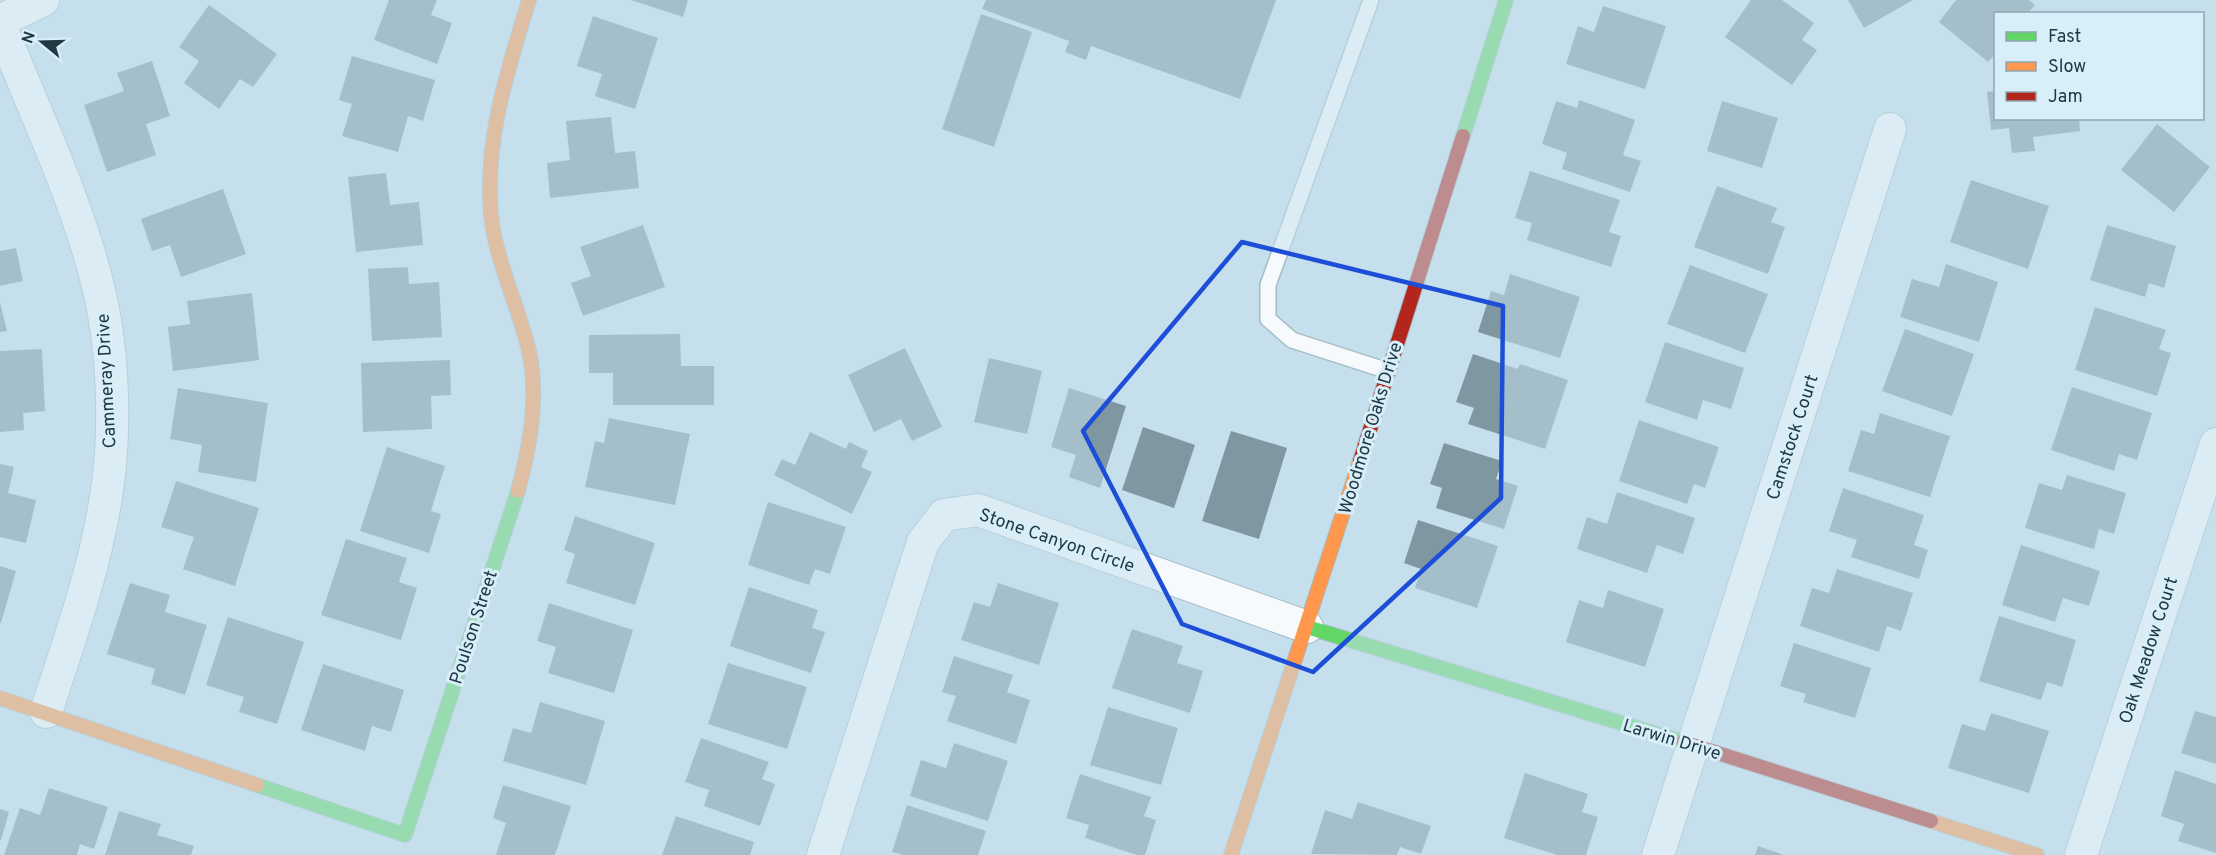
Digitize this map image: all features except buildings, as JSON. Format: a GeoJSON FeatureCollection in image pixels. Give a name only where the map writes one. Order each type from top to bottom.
{"type":"FeatureCollection","features":[{"type":"Feature","properties":{"kind":"street","name":"Cammeray Drive"},"geometry":{"type":"LineString","coordinates":[[43,0],[0,23],[78,219],[97,279],[107,334],[111,443],[106,502],[92,565],[46,712]]}},
{"type":"Feature","properties":{"kind":"street","name":"Poulson Street"},"geometry":{"type":"LineString","coordinates":[[0,698],[405,835],[518,492],[529,449],[533,397],[530,354],[499,258],[491,214],[489,173],[495,120],[529,0]]}},
{"type":"Feature","properties":{"kind":"street","name":"Woodmore Oaks Drive"},"geometry":{"type":"LineString","coordinates":[[1231,855],[1307,627],[1506,0]]}},
{"type":"Feature","properties":{"kind":"street","name":"Camstock Court"},"geometry":{"type":"LineString","coordinates":[[1658,855],[1890,129]]}},
{"type":"Feature","properties":{"kind":"street","name":"Oak Meadow Court"},"geometry":{"type":"LineString","coordinates":[[2081,855],[2216,444]]}},
{"type":"Feature","properties":{"kind":"street","name":"Stone Canyon Circle"},"geometry":{"type":"LineString","coordinates":[[823,855],[923,542],[944,515],[978,510],[1307,627]]}},
{"type":"Feature","properties":{"kind":"street","name":"Larwin Drive"},"geometry":{"type":"LineString","coordinates":[[1307,627],[1693,745],[2037,855]]}},
{"type":"Feature","properties":{"kind":"lane"},"geometry":{"type":"LineString","coordinates":[[1371,0],[1268,285],[1268,319],[1292,340],[1388,371]]}},
{"type":"Feature","properties":{"kind":"highlighted area"},"geometry":{"type":"Polygon","coordinates":[[[1242,242],[1503,306],[1501,498],[1313,672],[1182,624],[1083,431],[1242,242]]]}},
{"type":"Feature","properties":{"kind":"traffic: fast"},"geometry":{"type":"LineString","coordinates":[[1463,136],[1506,0]]}},
{"type":"Feature","properties":{"kind":"traffic: fast"},"geometry":{"type":"LineString","coordinates":[[257,785],[405,835],[518,491]]}},
{"type":"Feature","properties":{"kind":"traffic: fast"},"geometry":{"type":"LineString","coordinates":[[1307,627],[1683,742]]}},
{"type":"Feature","properties":{"kind":"traffic: slow"},"geometry":{"type":"LineString","coordinates":[[518,491],[532,422],[532,369],[529,351],[497,250],[491,215],[490,187],[491,160],[499,106],[529,0]]}},
{"type":"Feature","properties":{"kind":"traffic: slow"},"geometry":{"type":"LineString","coordinates":[[1231,855],[1360,461]]}},
{"type":"Feature","properties":{"kind":"traffic: slow"},"geometry":{"type":"LineString","coordinates":[[0,698],[257,785]]}},
{"type":"Feature","properties":{"kind":"traffic: slow"},"geometry":{"type":"LineString","coordinates":[[1931,821],[2037,855]]}},
{"type":"Feature","properties":{"kind":"traffic: jam"},"geometry":{"type":"LineString","coordinates":[[1360,461],[1463,136]]}},
{"type":"Feature","properties":{"kind":"traffic: jam"},"geometry":{"type":"LineString","coordinates":[[1683,742],[1931,821]]}}]}
